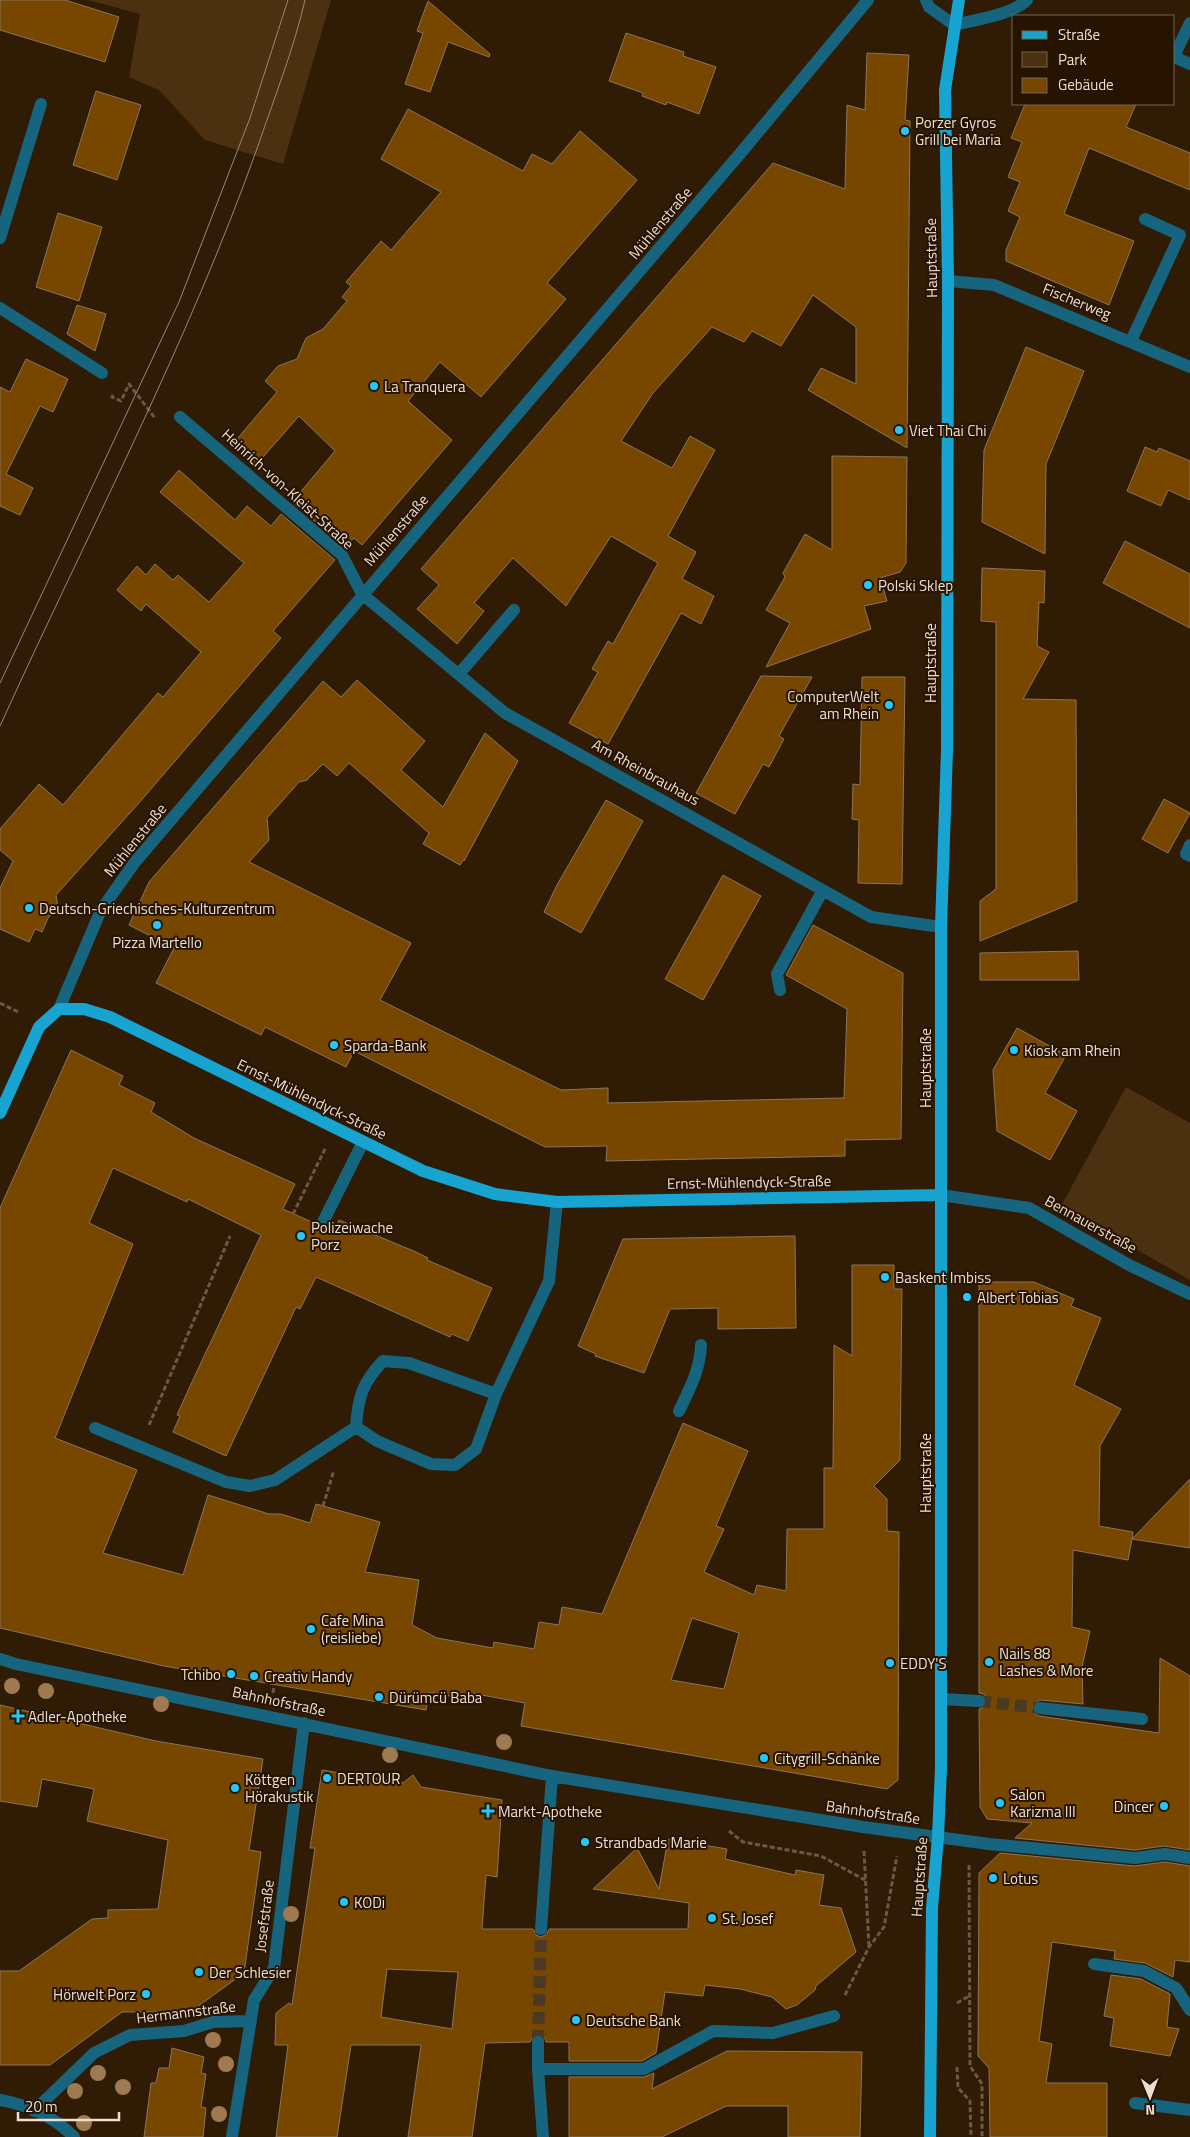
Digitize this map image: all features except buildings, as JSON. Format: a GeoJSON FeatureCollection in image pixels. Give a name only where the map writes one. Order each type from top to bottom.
{"type":"FeatureCollection","features":[{"type":"Feature","properties":{"kind":"main road","name":"Hauptstraße"},"geometry":{"type":"LineString","coordinates":[[930,2137],[932,1917],[938,1837],[940,1699],[941,927],[947,750],[948,281],[945,90],[959,0]]}},
{"type":"Feature","properties":{"kind":"main road","name":"Mühlenstraße"},"geometry":{"type":"LineString","coordinates":[[0,1112],[39,1027],[59,1009]]}},
{"type":"Feature","properties":{"kind":"main road","name":"Ernst-Mühlendyck-Straße"},"geometry":{"type":"LineString","coordinates":[[59,1009],[84,1009],[110,1017],[423,1171],[495,1194],[557,1202],[941,1195]]}},
{"type":"Feature","properties":{"kind":"street","name":"Mühlenstraße"},"geometry":{"type":"LineString","coordinates":[[59,1009],[101,910],[135,862],[362,594],[732,164],[868,0]]}},
{"type":"Feature","properties":{"kind":"street"},"geometry":{"type":"LineString","coordinates":[[926,0],[929,6],[954,25],[997,14],[1022,5],[1027,0]]}},
{"type":"Feature","properties":{"kind":"street"},"geometry":{"type":"LineString","coordinates":[[1175,55],[1190,23]]}},
{"type":"Feature","properties":{"kind":"street"},"geometry":{"type":"LineString","coordinates":[[1175,57],[1190,64]]}},
{"type":"Feature","properties":{"kind":"street"},"geometry":{"type":"LineString","coordinates":[[0,238],[41,104]]}},
{"type":"Feature","properties":{"kind":"street"},"geometry":{"type":"LineString","coordinates":[[1131,341],[1180,235],[1145,218]]}},
{"type":"Feature","properties":{"kind":"street","name":"Fischerweg"},"geometry":{"type":"LineString","coordinates":[[948,281],[994,285],[1190,367]]}},
{"type":"Feature","properties":{"kind":"street"},"geometry":{"type":"LineString","coordinates":[[0,308],[102,372]]}},
{"type":"Feature","properties":{"kind":"street","name":"Heinrich-von-Kleist-Straße"},"geometry":{"type":"LineString","coordinates":[[180,417],[342,555],[362,594]]}},
{"type":"Feature","properties":{"kind":"street","name":"Am Rheinbrauhaus"},"geometry":{"type":"LineString","coordinates":[[362,594],[505,713],[871,917],[941,927]]}},
{"type":"Feature","properties":{"kind":"street"},"geometry":{"type":"LineString","coordinates":[[459,674],[514,610]]}},
{"type":"Feature","properties":{"kind":"street"},"geometry":{"type":"LineString","coordinates":[[1190,845],[1186,854],[1190,856]]}},
{"type":"Feature","properties":{"kind":"street"},"geometry":{"type":"LineString","coordinates":[[780,990],[778,974],[823,890]]}},
{"type":"Feature","properties":{"kind":"street"},"geometry":{"type":"LineString","coordinates":[[322,1224],[363,1142]]}},
{"type":"Feature","properties":{"kind":"street","name":"Bennauerstraße"},"geometry":{"type":"LineString","coordinates":[[941,1195],[1029,1208],[1129,1265],[1190,1294]]}},
{"type":"Feature","properties":{"kind":"street"},"geometry":{"type":"LineString","coordinates":[[356,1427],[377,1441],[432,1464],[455,1465],[476,1449],[496,1394],[549,1281],[557,1202]]}},
{"type":"Feature","properties":{"kind":"street"},"geometry":{"type":"LineString","coordinates":[[679,1411],[697,1374],[701,1345]]}},
{"type":"Feature","properties":{"kind":"street"},"geometry":{"type":"LineString","coordinates":[[356,1427],[358,1402],[368,1377],[383,1361],[409,1363],[496,1394]]}},
{"type":"Feature","properties":{"kind":"street"},"geometry":{"type":"LineString","coordinates":[[96,1428],[226,1482],[250,1486],[275,1480],[356,1427]]}},
{"type":"Feature","properties":{"kind":"street","name":"Bahnhofstraße"},"geometry":{"type":"LineString","coordinates":[[0,1658],[16,1664],[552,1776],[897,1832],[989,1844],[1135,1858],[1165,1854],[1190,1858]]}},
{"type":"Feature","properties":{"kind":"street"},"geometry":{"type":"LineString","coordinates":[[940,1699],[979,1701]]}},
{"type":"Feature","properties":{"kind":"street"},"geometry":{"type":"LineString","coordinates":[[1040,1708],[1142,1719]]}},
{"type":"Feature","properties":{"kind":"street","name":"Josefstraße"},"geometry":{"type":"LineString","coordinates":[[232,2137],[254,2000],[274,1968],[304,1723]]}},
{"type":"Feature","properties":{"kind":"street"},"geometry":{"type":"LineString","coordinates":[[542,1929],[552,1776]]}},
{"type":"Feature","properties":{"kind":"street"},"geometry":{"type":"LineString","coordinates":[[1094,1964],[1144,1971],[1176,1988],[1190,2010]]}},
{"type":"Feature","properties":{"kind":"street"},"geometry":{"type":"LineString","coordinates":[[538,2069],[644,2069],[713,2030],[773,2033],[834,2016]]}},
{"type":"Feature","properties":{"kind":"street","name":"Hermannstraße"},"geometry":{"type":"LineString","coordinates":[[34,2111],[94,2053],[130,2034],[184,2031],[213,2022],[250,2021]]}},
{"type":"Feature","properties":{"kind":"street"},"geometry":{"type":"LineString","coordinates":[[538,2042],[543,2137]]}},
{"type":"Feature","properties":{"kind":"street"},"geometry":{"type":"LineString","coordinates":[[0,2100],[18,2103],[57,2121],[74,2137]]}},
{"type":"Feature","properties":{"kind":"street"},"geometry":{"type":"LineString","coordinates":[[1135,2103],[1190,2110]]}},
{"type":"Feature","properties":{"kind":"path"},"geometry":{"type":"LineString","coordinates":[[102,372],[118,378],[112,397],[121,401],[128,384],[149,412],[160,422]]}},
{"type":"Feature","properties":{"kind":"path"},"geometry":{"type":"LineString","coordinates":[[293,1214],[335,1129]]}},
{"type":"Feature","properties":{"kind":"path"},"geometry":{"type":"LineString","coordinates":[[140,1446],[230,1236]]}},
{"type":"Feature","properties":{"kind":"path"},"geometry":{"type":"LineString","coordinates":[[725,1828],[744,1842],[821,1856],[865,1880]]}},
{"type":"Feature","properties":{"kind":"path"},"geometry":{"type":"LineString","coordinates":[[834,2016],[869,1947],[884,1927],[897,1864],[897,1832]]}},
{"type":"Feature","properties":{"kind":"path"},"geometry":{"type":"LineString","coordinates":[[982,2137],[982,2084],[970,2066],[971,1995],[968,1865],[986,1860],[989,1844]]}},
{"type":"Feature","properties":{"kind":"path"},"geometry":{"type":"LineString","coordinates":[[864,1856],[869,1947]]}},
{"type":"Feature","properties":{"kind":"path"},"geometry":{"type":"LineString","coordinates":[[957,2011],[957,2002],[971,1995]]}},
{"type":"Feature","properties":{"kind":"path"},"geometry":{"type":"LineString","coordinates":[[957,2060],[958,2088],[970,2101],[971,2137]]}},
{"type":"Feature","properties":{"kind":"green space"},"geometry":{"type":"Polygon","coordinates":[[[88,0],[331,0],[283,164],[205,140],[159,90],[129,77],[140,14],[88,0]]]}},
{"type":"Feature","properties":{"kind":"green space"},"geometry":{"type":"Polygon","coordinates":[[[1126,1087],[1190,1123],[1190,1280],[1061,1206],[1126,1087]]]}},
{"type":"Feature","properties":{"kind":"tunnel"},"geometry":{"type":"LineString","coordinates":[[979,1701],[1040,1708]]}},
{"type":"Feature","properties":{"kind":"tunnel"},"geometry":{"type":"LineString","coordinates":[[538,2042],[541,1929]]}},
{"type":"Feature","properties":{"kind":"tram line"},"geometry":{"type":"LineString","coordinates":[[0,683],[179,302],[250,118],[288,0]]}},
{"type":"Feature","properties":{"kind":"tram line"},"geometry":{"type":"LineString","coordinates":[[0,726],[136,437],[201,292],[259,143],[290,54],[305,0]]}},
{"type":"Feature","properties":{"kind":"place","name":"Porzer Gyros Grill bei Maria"},"geometry":{"type":"Point","coordinates":[905,131]}},
{"type":"Feature","properties":{"kind":"place","name":"La Tranquera"},"geometry":{"type":"Point","coordinates":[374,386]}},
{"type":"Feature","properties":{"kind":"place","name":"Viet Thai Chi"},"geometry":{"type":"Point","coordinates":[899,430]}},
{"type":"Feature","properties":{"kind":"place","name":"Polski Sklep"},"geometry":{"type":"Point","coordinates":[868,585]}},
{"type":"Feature","properties":{"kind":"place","name":"ComputerWelt am Rhein"},"geometry":{"type":"Point","coordinates":[889,705]}},
{"type":"Feature","properties":{"kind":"place","name":"Deutsch-Griechisches-Kulturzentrum"},"geometry":{"type":"Point","coordinates":[29,908]}},
{"type":"Feature","properties":{"kind":"place","name":"Pizza Martello"},"geometry":{"type":"Point","coordinates":[157,925]}},
{"type":"Feature","properties":{"kind":"place","name":"Sparda-Bank"},"geometry":{"type":"Point","coordinates":[334,1045]}},
{"type":"Feature","properties":{"kind":"place","name":"Kiosk am Rhein"},"geometry":{"type":"Point","coordinates":[1014,1050]}},
{"type":"Feature","properties":{"kind":"place","name":"Polizeiwache Porz"},"geometry":{"type":"Point","coordinates":[301,1236]}},
{"type":"Feature","properties":{"kind":"place","name":"Baskent Imbiss"},"geometry":{"type":"Point","coordinates":[885,1277]}},
{"type":"Feature","properties":{"kind":"place","name":"Albert Tobias"},"geometry":{"type":"Point","coordinates":[967,1297]}},
{"type":"Feature","properties":{"kind":"place","name":"Cafe Mina (reisliebe)"},"geometry":{"type":"Point","coordinates":[311,1629]}},
{"type":"Feature","properties":{"kind":"place","name":"Nails 88 Lashes & More"},"geometry":{"type":"Point","coordinates":[989,1662]}},
{"type":"Feature","properties":{"kind":"place","name":"EDDY'S"},"geometry":{"type":"Point","coordinates":[890,1663]}},
{"type":"Feature","properties":{"kind":"place","name":"Tchibo"},"geometry":{"type":"Point","coordinates":[231,1674]}},
{"type":"Feature","properties":{"kind":"place","name":"Creativ Handy"},"geometry":{"type":"Point","coordinates":[254,1676]}},
{"type":"Feature","properties":{"kind":"place","name":"Dürümcü Baba"},"geometry":{"type":"Point","coordinates":[379,1697]}},
{"type":"Feature","properties":{"kind":"place","name":"Adler-Apotheke"},"geometry":{"type":"Point","coordinates":[18,1716]}},
{"type":"Feature","properties":{"kind":"place","name":"Citygrill-Schänke"},"geometry":{"type":"Point","coordinates":[764,1758]}},
{"type":"Feature","properties":{"kind":"place","name":"DERTOUR"},"geometry":{"type":"Point","coordinates":[327,1778]}},
{"type":"Feature","properties":{"kind":"place","name":"Köttgen Hörakustik"},"geometry":{"type":"Point","coordinates":[235,1788]}},
{"type":"Feature","properties":{"kind":"place","name":"Salon Karizma III"},"geometry":{"type":"Point","coordinates":[1000,1803]}},
{"type":"Feature","properties":{"kind":"place","name":"Dincer"},"geometry":{"type":"Point","coordinates":[1164,1806]}},
{"type":"Feature","properties":{"kind":"place","name":"Markt-Apotheke"},"geometry":{"type":"Point","coordinates":[488,1811]}},
{"type":"Feature","properties":{"kind":"place","name":"Strandbads Marie"},"geometry":{"type":"Point","coordinates":[585,1842]}},
{"type":"Feature","properties":{"kind":"place","name":"Lotus"},"geometry":{"type":"Point","coordinates":[993,1878]}},
{"type":"Feature","properties":{"kind":"place","name":"KODi"},"geometry":{"type":"Point","coordinates":[344,1902]}},
{"type":"Feature","properties":{"kind":"place","name":"St. Josef"},"geometry":{"type":"Point","coordinates":[712,1918]}},
{"type":"Feature","properties":{"kind":"place","name":"Der Schlesier"},"geometry":{"type":"Point","coordinates":[199,1972]}},
{"type":"Feature","properties":{"kind":"place","name":"Hörwelt Porz"},"geometry":{"type":"Point","coordinates":[146,1994]}},
{"type":"Feature","properties":{"kind":"place","name":"Deutsche Bank"},"geometry":{"type":"Point","coordinates":[576,2020]}}]}
